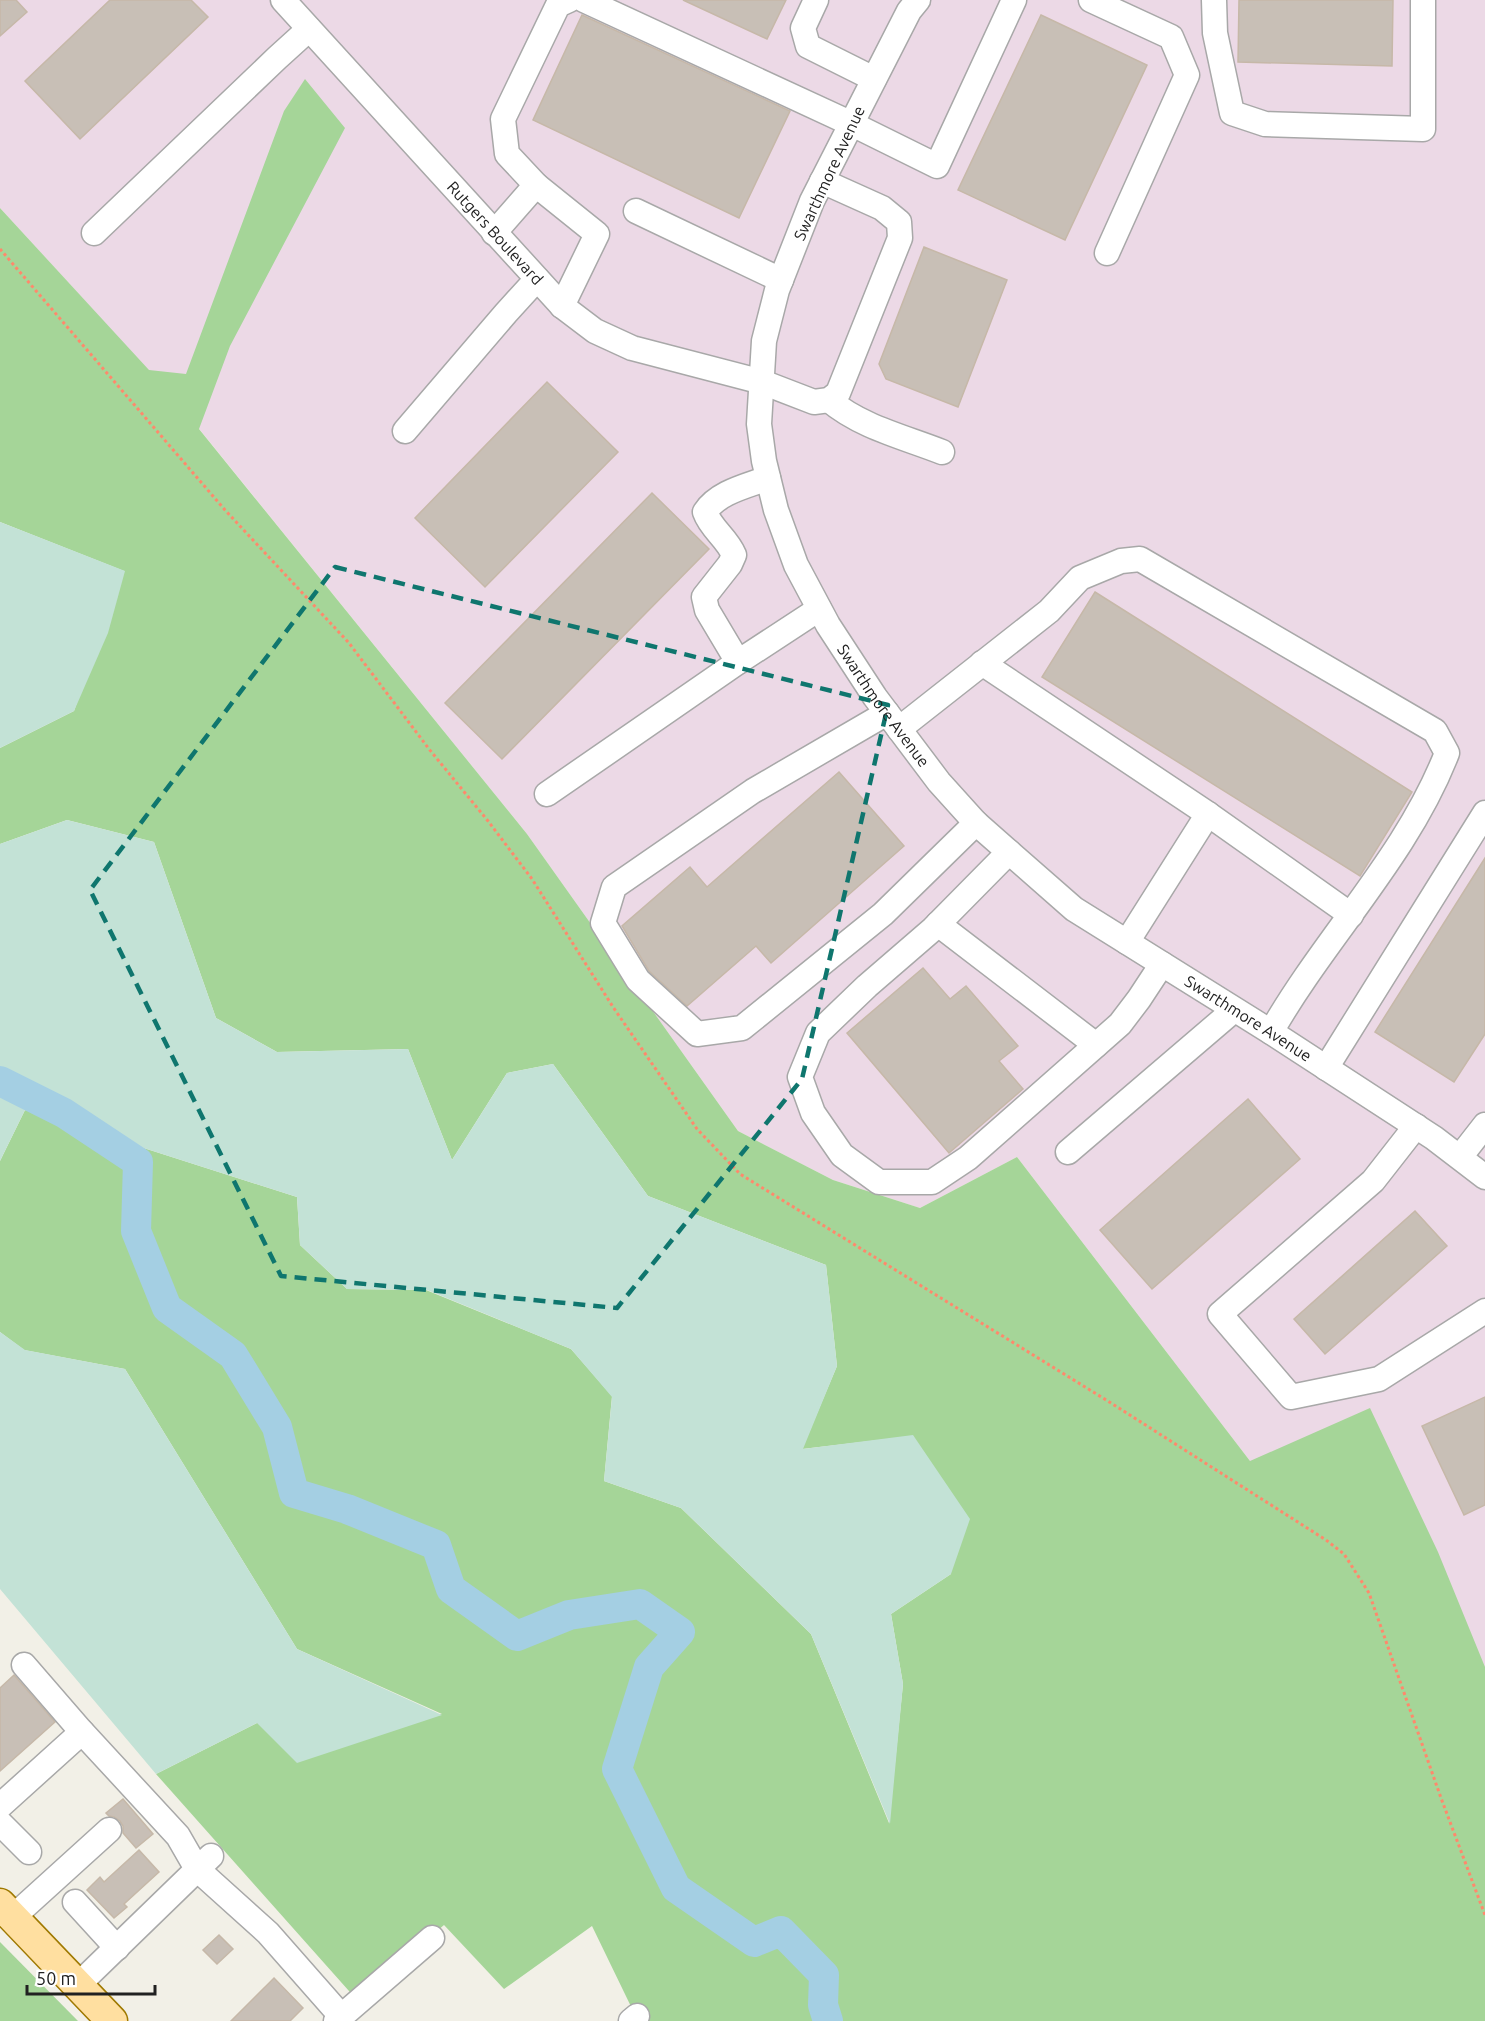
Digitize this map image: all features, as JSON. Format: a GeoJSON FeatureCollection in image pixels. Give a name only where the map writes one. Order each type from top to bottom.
{"type":"FeatureCollection","features":[{"type":"Feature","properties":{"kind":"main road"},"geometry":{"type":"LineString","coordinates":[[6,1911],[112,2021]]}},
{"type":"Feature","properties":{"kind":"street","name":"Rutgers Boulevard"},"geometry":{"type":"LineString","coordinates":[[283,0],[562,306],[595,331],[632,348],[762,382],[814,402],[829,400]]}},
{"type":"Feature","properties":{"kind":"street"},"geometry":{"type":"LineString","coordinates":[[584,0],[852,124],[937,166],[1014,0]]}},
{"type":"Feature","properties":{"kind":"street"},"geometry":{"type":"LineString","coordinates":[[816,0],[803,28],[808,46],[874,79]]}},
{"type":"Feature","properties":{"kind":"street","name":"Swarthmore Avenue"},"geometry":{"type":"LineString","coordinates":[[918,0],[909,11],[812,201],[781,280],[764,340],[759,424],[764,461],[776,510],[796,565],[828,625],[893,721],[939,782],[976,823],[1074,909],[1416,1126],[1485,1177]]}},
{"type":"Feature","properties":{"kind":"street"},"geometry":{"type":"LineString","coordinates":[[1091,0],[1171,37],[1187,75],[1107,253]]}},
{"type":"Feature","properties":{"kind":"street"},"geometry":{"type":"LineString","coordinates":[[1214,0],[1215,33],[1232,113],[1265,124],[1423,129],[1423,0]]}},
{"type":"Feature","properties":{"kind":"street"},"geometry":{"type":"LineString","coordinates":[[562,306],[597,234],[536,185],[507,154],[503,119],[563,2]]}},
{"type":"Feature","properties":{"kind":"street"},"geometry":{"type":"LineString","coordinates":[[94,233],[309,29]]}},
{"type":"Feature","properties":{"kind":"street"},"geometry":{"type":"LineString","coordinates":[[822,181],[882,208],[899,222],[900,238],[838,393],[829,400],[845,413],[865,423],[942,452]]}},
{"type":"Feature","properties":{"kind":"street"},"geometry":{"type":"LineString","coordinates":[[494,233],[536,185]]}},
{"type":"Feature","properties":{"kind":"street"},"geometry":{"type":"LineString","coordinates":[[636,211],[781,280]]}},
{"type":"Feature","properties":{"kind":"street"},"geometry":{"type":"LineString","coordinates":[[405,430],[537,279]]}},
{"type":"Feature","properties":{"kind":"street"},"geometry":{"type":"LineString","coordinates":[[738,662],[707,610],[704,597],[730,564],[734,555],[730,546],[709,522],[705,512],[711,502],[721,496],[768,478]]}},
{"type":"Feature","properties":{"kind":"street"},"geometry":{"type":"LineString","coordinates":[[976,823],[883,914],[742,1028],[697,1034],[638,980],[603,923],[614,887],[753,791],[893,721],[982,663],[1049,611],[1080,578],[1121,561],[1140,559],[1435,731],[1447,753],[1415,818],[1351,915],[1291,996],[1271,1032]]}},
{"type":"Feature","properties":{"kind":"street"},"geometry":{"type":"LineString","coordinates":[[547,794],[819,609]]}},
{"type":"Feature","properties":{"kind":"street"},"geometry":{"type":"LineString","coordinates":[[982,663],[1208,814],[1351,915]]}},
{"type":"Feature","properties":{"kind":"street"},"geometry":{"type":"LineString","coordinates":[[1326,1068],[1485,813]]}},
{"type":"Feature","properties":{"kind":"street"},"geometry":{"type":"LineString","coordinates":[[1127,942],[1208,814]]}},
{"type":"Feature","properties":{"kind":"street"},"geometry":{"type":"LineString","coordinates":[[1009,852],[938,924],[867,986],[818,1033],[800,1077],[813,1113],[842,1155],[879,1182],[932,1182],[968,1158],[1120,1024],[1162,964]]}},
{"type":"Feature","properties":{"kind":"street"},"geometry":{"type":"LineString","coordinates":[[938,924],[1096,1045]]}},
{"type":"Feature","properties":{"kind":"street"},"geometry":{"type":"LineString","coordinates":[[1068,1152],[1234,1010]]}},
{"type":"Feature","properties":{"kind":"street"},"geometry":{"type":"LineString","coordinates":[[1460,1158],[1485,1125]]}},
{"type":"Feature","properties":{"kind":"street"},"geometry":{"type":"LineString","coordinates":[[1416,1126],[1373,1180],[1220,1314],[1291,1397],[1380,1379],[1485,1311]]}},
{"type":"Feature","properties":{"kind":"street"},"geometry":{"type":"LineString","coordinates":[[24,1665],[82,1732],[268,1933],[338,2019],[432,1938]]}},
{"type":"Feature","properties":{"kind":"street"},"geometry":{"type":"LineString","coordinates":[[0,1806],[82,1732]]}},
{"type":"Feature","properties":{"kind":"street"},"geometry":{"type":"LineString","coordinates":[[0,1823],[29,1852]]}},
{"type":"Feature","properties":{"kind":"street"},"geometry":{"type":"LineString","coordinates":[[6,1911],[109,1830]]}},
{"type":"Feature","properties":{"kind":"street"},"geometry":{"type":"LineString","coordinates":[[78,1985],[204,1862]]}},
{"type":"Feature","properties":{"kind":"street"},"geometry":{"type":"LineString","coordinates":[[75,1902],[117,1948]]}},
{"type":"Feature","properties":{"kind":"path"},"geometry":{"type":"LineString","coordinates":[[0,249],[225,510],[349,643],[532,879],[613,1007],[697,1128],[740,1174],[1111,1403],[1326,1540],[1344,1554],[1369,1593],[1485,1915]]}},
{"type":"Feature","properties":{"kind":"highlighted area"},"geometry":{"type":"Polygon","coordinates":[[[335,567],[888,705],[802,1079],[617,1308],[281,1276],[90,890],[335,567]]]}},
{"type":"Feature","properties":{"kind":"shaded area"},"geometry":{"type":"Polygon","coordinates":[[[0,0],[1485,0],[1485,1668],[1250,1461],[1017,1157],[920,1208],[833,1180],[738,1131],[527,834],[175,399],[0,208],[0,0]]]}},
{"type":"Feature","properties":{"kind":"green space"},"geometry":{"type":"Polygon","coordinates":[[[305,79],[345,128],[230,346],[199,429],[527,834],[738,1131],[833,1180],[920,1208],[1017,1157],[1250,1461],[1370,1408],[1438,1552],[1485,1667],[1485,2021],[638,2021],[592,1926],[504,1989],[444,1925],[357,2000],[156,1774],[257,1723],[442,1714],[297,1649],[125,1369],[24,1350],[0,1332],[0,1161],[25,1110],[297,1197],[300,1245],[347,1289],[426,1290],[571,1349],[612,1396],[604,1481],[681,1508],[811,1634],[889,1823],[903,1684],[891,1614],[951,1574],[913,1436],[802,1449],[837,1366],[826,1265],[648,1196],[553,1064],[507,1073],[452,1160],[408,1049],[277,1052],[216,1018],[154,842],[67,820],[0,844],[0,748],[74,711],[124,571],[0,522],[0,208],[149,370],[186,374],[284,111],[305,79]]]}},
{"type":"Feature","properties":{"kind":"green space"},"geometry":{"type":"Polygon","coordinates":[[[0,522],[125,571],[108,633],[74,711],[0,748],[0,522]]]}},
{"type":"Feature","properties":{"kind":"green space"},"geometry":{"type":"Polygon","coordinates":[[[67,820],[154,842],[216,1018],[277,1052],[408,1049],[452,1160],[507,1073],[553,1064],[648,1196],[826,1265],[837,1366],[803,1449],[913,1435],[970,1519],[951,1574],[891,1614],[903,1684],[890,1824],[811,1634],[681,1508],[604,1481],[612,1397],[571,1349],[427,1290],[347,1289],[300,1245],[297,1197],[25,1110],[0,1161],[0,844],[67,820]]]}},
{"type":"Feature","properties":{"kind":"green space"},"geometry":{"type":"Polygon","coordinates":[[[0,1332],[25,1350],[125,1369],[297,1649],[442,1715],[297,1763],[257,1723],[156,1774],[0,1589],[0,1332]]]}},
{"type":"Feature","properties":{"kind":"green space"},"geometry":{"type":"Polygon","coordinates":[[[0,1942],[78,2021],[0,2021],[0,1942]]]}},
{"type":"Feature","properties":{"kind":"building"},"geometry":{"type":"Polygon","coordinates":[[[0,0],[16,0],[27,12],[0,36],[0,0]]]}},
{"type":"Feature","properties":{"kind":"building"},"geometry":{"type":"Polygon","coordinates":[[[110,0],[191,0],[208,17],[80,139],[25,81],[110,0]]]}},
{"type":"Feature","properties":{"kind":"building"},"geometry":{"type":"Polygon","coordinates":[[[683,0],[786,0],[767,39],[683,0]]]}},
{"type":"Feature","properties":{"kind":"building"},"geometry":{"type":"Polygon","coordinates":[[[1239,0],[1393,0],[1392,66],[1238,62],[1239,0]]]}},
{"type":"Feature","properties":{"kind":"building"},"geometry":{"type":"Polygon","coordinates":[[[582,15],[790,111],[739,218],[533,120],[582,15]]]}},
{"type":"Feature","properties":{"kind":"building"},"geometry":{"type":"Polygon","coordinates":[[[1041,15],[1147,65],[1065,240],[958,190],[1041,15]]]}},
{"type":"Feature","properties":{"kind":"building"},"geometry":{"type":"Polygon","coordinates":[[[924,247],[1007,280],[958,407],[886,379],[879,364],[924,247]]]}},
{"type":"Feature","properties":{"kind":"building"},"geometry":{"type":"Polygon","coordinates":[[[547,382],[618,452],[485,587],[415,518],[547,382]]]}},
{"type":"Feature","properties":{"kind":"building"},"geometry":{"type":"Polygon","coordinates":[[[652,493],[709,549],[502,759],[445,703],[652,493]]]}},
{"type":"Feature","properties":{"kind":"building"},"geometry":{"type":"Polygon","coordinates":[[[1095,592],[1412,792],[1360,876],[1042,677],[1095,592]]]}},
{"type":"Feature","properties":{"kind":"building"},"geometry":{"type":"Polygon","coordinates":[[[839,772],[904,846],[771,963],[756,946],[687,1006],[649,971],[622,926],[690,867],[707,887],[839,772]]]}},
{"type":"Feature","properties":{"kind":"building"},"geometry":{"type":"Polygon","coordinates":[[[1485,858],[1485,1034],[1454,1082],[1375,1032],[1485,858]]]}},
{"type":"Feature","properties":{"kind":"building"},"geometry":{"type":"Polygon","coordinates":[[[923,968],[950,999],[966,986],[1018,1046],[999,1061],[1023,1089],[949,1153],[847,1033],[923,968]]]}},
{"type":"Feature","properties":{"kind":"building"},"geometry":{"type":"Polygon","coordinates":[[[1248,1099],[1300,1159],[1152,1289],[1100,1230],[1248,1099]]]}},
{"type":"Feature","properties":{"kind":"building"},"geometry":{"type":"Polygon","coordinates":[[[1415,1211],[1447,1246],[1325,1354],[1294,1319],[1415,1211]]]}},
{"type":"Feature","properties":{"kind":"building"},"geometry":{"type":"Polygon","coordinates":[[[1485,1397],[1485,1505],[1464,1515],[1422,1426],[1485,1397]]]}},
{"type":"Feature","properties":{"kind":"building"},"geometry":{"type":"Polygon","coordinates":[[[14,1675],[55,1722],[0,1771],[0,1688],[14,1675]]]}},
{"type":"Feature","properties":{"kind":"building"},"geometry":{"type":"Polygon","coordinates":[[[123,1799],[153,1834],[136,1848],[123,1833],[120,1821],[106,1813],[123,1799]]]}},
{"type":"Feature","properties":{"kind":"building"},"geometry":{"type":"Polygon","coordinates":[[[139,1850],[159,1872],[124,1904],[127,1907],[114,1918],[87,1890],[100,1877],[104,1882],[139,1850]]]}},
{"type":"Feature","properties":{"kind":"building"},"geometry":{"type":"Polygon","coordinates":[[[219,1935],[233,1949],[217,1964],[203,1950],[219,1935]]]}},
{"type":"Feature","properties":{"kind":"building"},"geometry":{"type":"Polygon","coordinates":[[[274,1978],[303,2008],[290,2021],[231,2021],[274,1978]]]}},
{"type":"Feature","properties":{"kind":"waterway"},"geometry":{"type":"LineString","coordinates":[[0,1081],[64,1113],[138,1162],[136,1231],[167,1308],[233,1355],[277,1427],[294,1493],[347,1509],[436,1545],[451,1589],[517,1636],[569,1615],[640,1604],[680,1632],[649,1667],[617,1769],[676,1888],[754,1942],[781,1931],[824,1975],[823,2005],[828,2021]]}}]}
